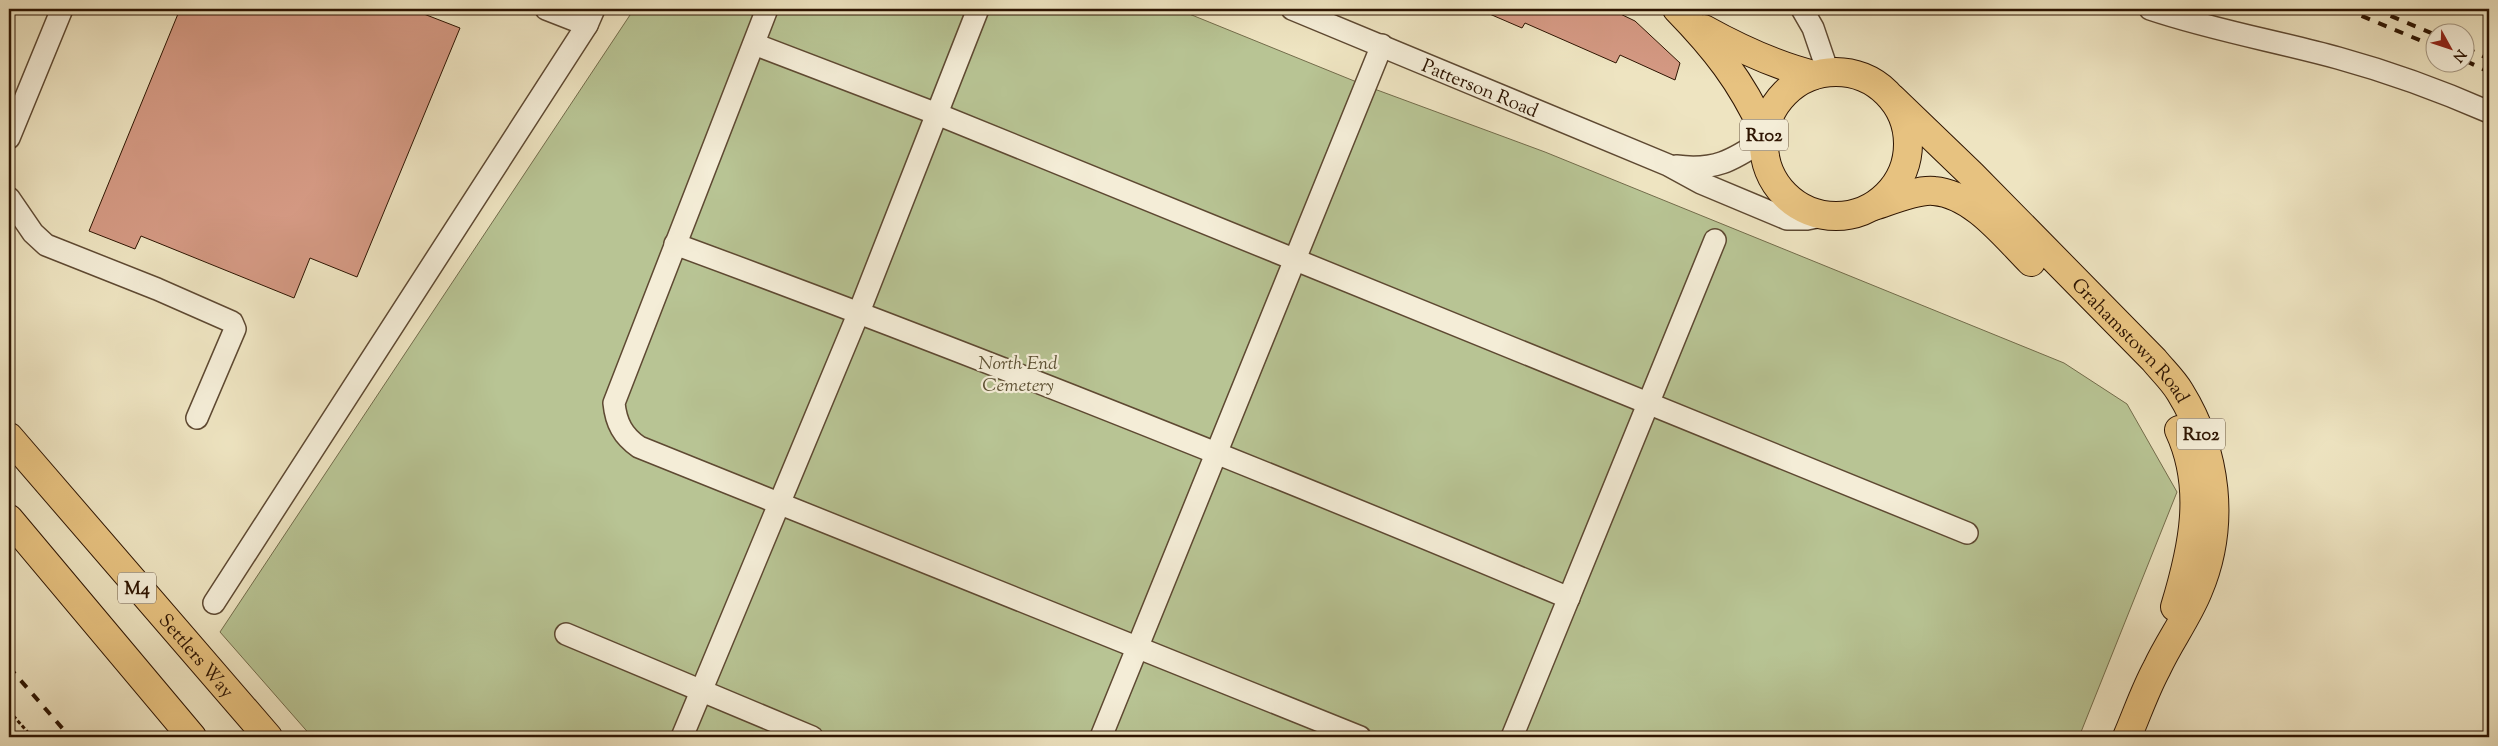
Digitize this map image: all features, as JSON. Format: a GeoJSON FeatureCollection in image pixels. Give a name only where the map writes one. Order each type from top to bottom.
{"type":"FeatureCollection","features":[{"type":"Feature","properties":{"kind":"main road","name":"Grahamstown Road"},"geometry":{"type":"LineString","coordinates":[[1681,13],[1757,58],[1782,67],[1821,73],[1852,73],[1875,83],[1971,174],[2154,360],[2179,390],[2199,430],[2210,464],[2214,504],[2214,529],[2210,552],[2198,592],[2156,668],[2127,737]]}},
{"type":"Feature","properties":{"kind":"main road","name":"Grahamstown Road"},"geometry":{"type":"LineString","coordinates":[[1681,13],[1721,58],[1742,86],[1764,135],[1765,161],[1777,186],[1785,196],[1802,209],[1822,216],[1849,215],[1932,190],[1964,201],[1980,212],[2128,359],[2169,409],[2189,455],[2196,502],[2186,564],[2156,668]]}},
{"type":"Feature","properties":{"kind":"main road","name":"R102"},"geometry":{"type":"LineString","coordinates":[[1764,135],[1774,107],[1791,87],[1821,73]]}},
{"type":"Feature","properties":{"kind":"main road","name":"Grahamstown Road"},"geometry":{"type":"LineString","coordinates":[[1874,206],[1897,183],[1908,153],[1905,121],[1894,99]]}},
{"type":"Feature","properties":{"kind":"main road","name":"Settlers Way"},"geometry":{"type":"LineString","coordinates":[[9,437],[268,737]]}},
{"type":"Feature","properties":{"kind":"main road"},"geometry":{"type":"LineString","coordinates":[[9,519],[140,678]]}},
{"type":"Feature","properties":{"kind":"main road"},"geometry":{"type":"LineString","coordinates":[[9,538],[140,678],[192,737]]}},
{"type":"Feature","properties":{"kind":"street"},"geometry":{"type":"LineString","coordinates":[[9,138],[62,9]]}},
{"type":"Feature","properties":{"kind":"street"},"geometry":{"type":"LineString","coordinates":[[214,603],[591,17],[546,9]]}},
{"type":"Feature","properties":{"kind":"street"},"geometry":{"type":"LineString","coordinates":[[767,9],[614,403],[618,425],[624,434],[639,447],[1360,737]]}},
{"type":"Feature","properties":{"kind":"street"},"geometry":{"type":"LineString","coordinates":[[682,737],[859,312],[978,9]]}},
{"type":"Feature","properties":{"kind":"street","name":"Patterson Road"},"geometry":{"type":"LineString","coordinates":[[1292,9],[1668,165],[1700,183],[1787,219],[1807,219],[1822,216]]}},
{"type":"Feature","properties":{"kind":"street"},"geometry":{"type":"LineString","coordinates":[[1802,9],[1813,28],[1821,73]]}},
{"type":"Feature","properties":{"kind":"street"},"geometry":{"type":"LineString","coordinates":[[2150,9],[2194,22],[2340,58],[2422,85],[2489,112]]}},
{"type":"Feature","properties":{"kind":"street"},"geometry":{"type":"LineString","coordinates":[[754,44],[936,114],[1648,405],[1967,533]]}},
{"type":"Feature","properties":{"kind":"street"},"geometry":{"type":"LineString","coordinates":[[1101,737],[1215,452],[1382,45]]}},
{"type":"Feature","properties":{"kind":"street","name":"Patterson Road"},"geometry":{"type":"LineString","coordinates":[[1668,165],[1694,168],[1711,167],[1728,162],[1764,135]]}},
{"type":"Feature","properties":{"kind":"street"},"geometry":{"type":"LineString","coordinates":[[9,198],[33,233],[46,245],[157,289],[232,322],[235,329],[197,418]]}},
{"type":"Feature","properties":{"kind":"street"},"geometry":{"type":"LineString","coordinates":[[1512,737],[1715,240]]}},
{"type":"Feature","properties":{"kind":"street"},"geometry":{"type":"LineString","coordinates":[[675,244],[859,312],[1215,452],[1569,598]]}},
{"type":"Feature","properties":{"kind":"street"},"geometry":{"type":"LineString","coordinates":[[566,634],[812,737]]}},
{"type":"Feature","properties":{"kind":"path"},"geometry":{"type":"LineString","coordinates":[[9,711],[32,737]]}},
{"type":"Feature","properties":{"kind":"green space","name":"North End Cemetery"},"geometry":{"type":"Polygon","coordinates":[[[634,9],[1177,9],[1369,87],[1545,152],[2064,363],[2127,404],[2177,492],[2079,737],[312,737],[220,632],[634,9]]]}},
{"type":"Feature","properties":{"kind":"building"},"geometry":{"type":"Polygon","coordinates":[[[180,9],[411,9],[460,28],[357,277],[310,258],[294,298],[141,236],[135,249],[89,231],[180,9]]]}},
{"type":"Feature","properties":{"kind":"building"},"geometry":{"type":"Polygon","coordinates":[[[1478,9],[1610,9],[1635,21],[1680,63],[1675,80],[1620,55],[1616,63],[1525,23],[1522,28],[1478,9]]]}},
{"type":"Feature","properties":{"kind":"railway"},"geometry":{"type":"LineString","coordinates":[[2345,9],[2426,43]]}},
{"type":"Feature","properties":{"kind":"railway"},"geometry":{"type":"LineString","coordinates":[[2374,9],[2426,31]]}},
{"type":"Feature","properties":{"kind":"railway"},"geometry":{"type":"LineString","coordinates":[[2476,53],[2489,59]]}},
{"type":"Feature","properties":{"kind":"railway"},"geometry":{"type":"LineString","coordinates":[[2476,66],[2489,72]]}},
{"type":"Feature","properties":{"kind":"railway"},"geometry":{"type":"LineString","coordinates":[[9,667],[70,737]]}}]}
